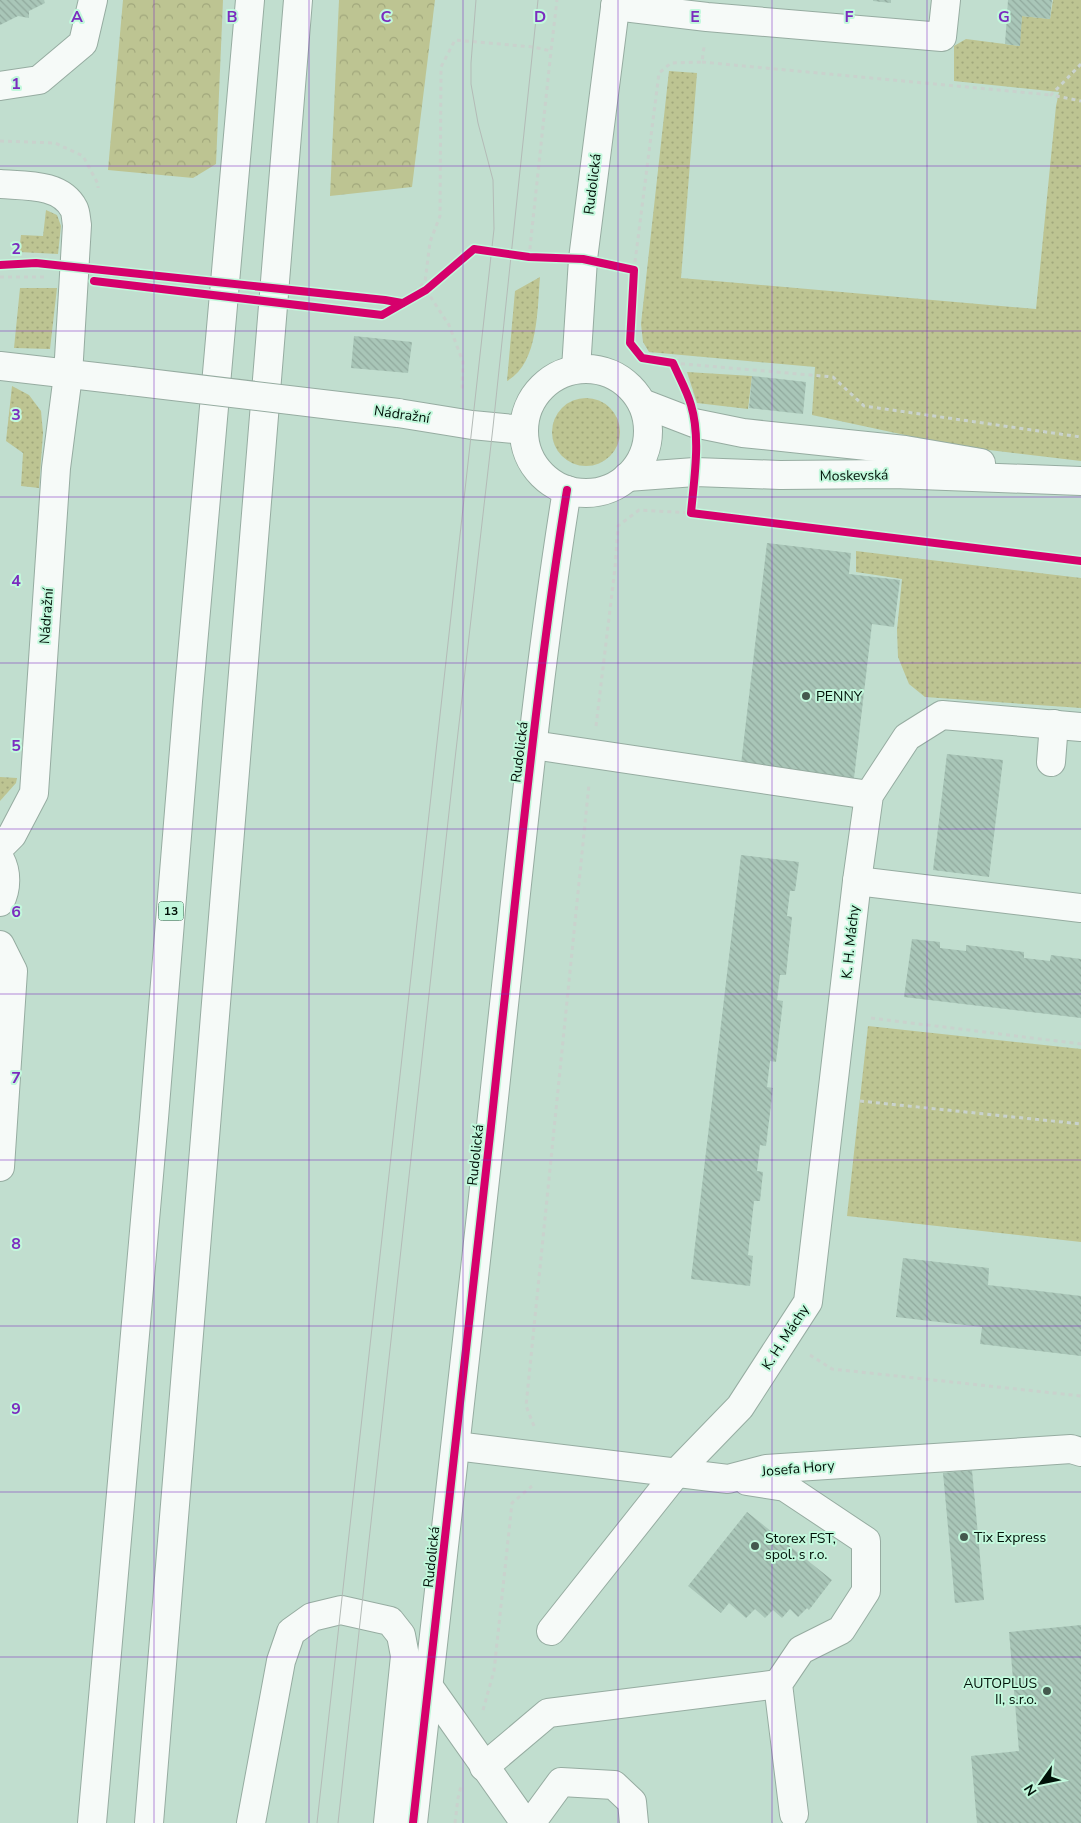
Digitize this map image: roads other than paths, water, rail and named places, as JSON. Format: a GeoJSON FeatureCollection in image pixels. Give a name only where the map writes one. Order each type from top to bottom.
{"type":"FeatureCollection","features":[{"type":"Feature","properties":{"kind":"main road"},"geometry":{"type":"LineString","coordinates":[[0,86],[39,80],[83,43],[93,0]]}},
{"type":"Feature","properties":{"kind":"main road","name":"13"},"geometry":{"type":"LineString","coordinates":[[92,1823],[250,0]]}},
{"type":"Feature","properties":{"kind":"main road"},"geometry":{"type":"LineString","coordinates":[[149,1823],[298,0]]}},
{"type":"Feature","properties":{"kind":"main road"},"geometry":{"type":"LineString","coordinates":[[616,3],[707,17],[942,37],[946,0]]}},
{"type":"Feature","properties":{"kind":"main road","name":"Rudolická"},"geometry":{"type":"LineString","coordinates":[[576,369],[583,259],[616,3]]}},
{"type":"Feature","properties":{"kind":"main road","name":"Nádražní"},"geometry":{"type":"LineString","coordinates":[[0,184],[43,187],[62,194],[75,210],[77,225],[68,375],[56,468],[34,793],[12,835],[0,847]]}},
{"type":"Feature","properties":{"kind":"main road","name":"Nádražní"},"geometry":{"type":"LineString","coordinates":[[0,366],[398,413],[524,430]]}},
{"type":"Feature","properties":{"kind":"main road"},"geometry":{"type":"LineString","coordinates":[[576,369],[595,369],[614,375],[630,387],[642,403],[647,421],[647,441],[640,461],[627,478],[609,489],[588,493],[567,490],[550,481],[536,467],[526,449],[524,430],[526,412],[534,397],[545,384],[559,374],[576,369]]}},
{"type":"Feature","properties":{"kind":"main road","name":"Moskevská"},"geometry":{"type":"LineString","coordinates":[[642,403],[694,423],[744,433],[905,450],[1081,481]]}},
{"type":"Feature","properties":{"kind":"main road","name":"Moskevská"},"geometry":{"type":"LineString","coordinates":[[627,478],[695,472],[780,475],[894,474],[1081,481]]}},
{"type":"Feature","properties":{"kind":"main road","name":"Rudolická"},"geometry":{"type":"LineString","coordinates":[[413,1823],[532,745],[555,563],[567,490]]}},
{"type":"Feature","properties":{"kind":"main road","name":"K. H. Máchy"},"geometry":{"type":"LineString","coordinates":[[551,1631],[678,1471],[740,1407],[808,1302],[857,881],[869,795],[907,737],[942,715],[1081,727]]}},
{"type":"Feature","properties":{"kind":"main road"},"geometry":{"type":"LineString","coordinates":[[1051,762],[1054,724]]}},
{"type":"Feature","properties":{"kind":"main road"},"geometry":{"type":"LineString","coordinates":[[532,745],[869,795]]}},
{"type":"Feature","properties":{"kind":"main road"},"geometry":{"type":"LineString","coordinates":[[0,859],[4,868],[5,878],[3,896],[0,902]]}},
{"type":"Feature","properties":{"kind":"main road"},"geometry":{"type":"LineString","coordinates":[[857,881],[1081,908]]}},
{"type":"Feature","properties":{"kind":"main road"},"geometry":{"type":"LineString","coordinates":[[0,945],[13,971],[2,1107],[0,1167]]}},
{"type":"Feature","properties":{"kind":"main road","name":"Josefa Hory"},"geometry":{"type":"LineString","coordinates":[[456,1446],[678,1471],[728,1479],[766,1469],[1071,1449],[1081,1452]]}},
{"type":"Feature","properties":{"kind":"main road"},"geometry":{"type":"LineString","coordinates":[[728,1479],[785,1487],[866,1541],[866,1591],[841,1630],[801,1650],[778,1684],[794,1814]]}},
{"type":"Feature","properties":{"kind":"main road"},"geometry":{"type":"LineString","coordinates":[[251,1823],[281,1661],[292,1632],[312,1617],[341,1610],[390,1621],[401,1635],[405,1656],[388,1823]]}},
{"type":"Feature","properties":{"kind":"main road"},"geometry":{"type":"LineString","coordinates":[[478,1758],[548,1713],[778,1684]]}},
{"type":"Feature","properties":{"kind":"main road"},"geometry":{"type":"LineString","coordinates":[[429,1688],[525,1823]]}},
{"type":"Feature","properties":{"kind":"main road"},"geometry":{"type":"LineString","coordinates":[[531,1823],[561,1782],[614,1785],[632,1802],[634,1823]]}},
{"type":"Feature","properties":{"kind":"tram line"},"geometry":{"type":"LineString","coordinates":[[317,1823],[494,229],[493,180],[478,123],[471,84],[476,0]]}},
{"type":"Feature","properties":{"kind":"tram line"},"geometry":{"type":"LineString","coordinates":[[338,1823],[493,427],[538,0]]}},
{"type":"Feature","properties":{"kind":"place","name":"PENNY"},"geometry":{"type":"Point","coordinates":[806,696]}},
{"type":"Feature","properties":{"kind":"place","name":"Tix Express"},"geometry":{"type":"Point","coordinates":[964,1537]}},
{"type":"Feature","properties":{"kind":"place","name":"Storex FST, spol. s r.o."},"geometry":{"type":"Point","coordinates":[755,1546]}},
{"type":"Feature","properties":{"kind":"place","name":"AUTOPLUS II, s.r.o."},"geometry":{"type":"Point","coordinates":[1047,1691]}}]}
